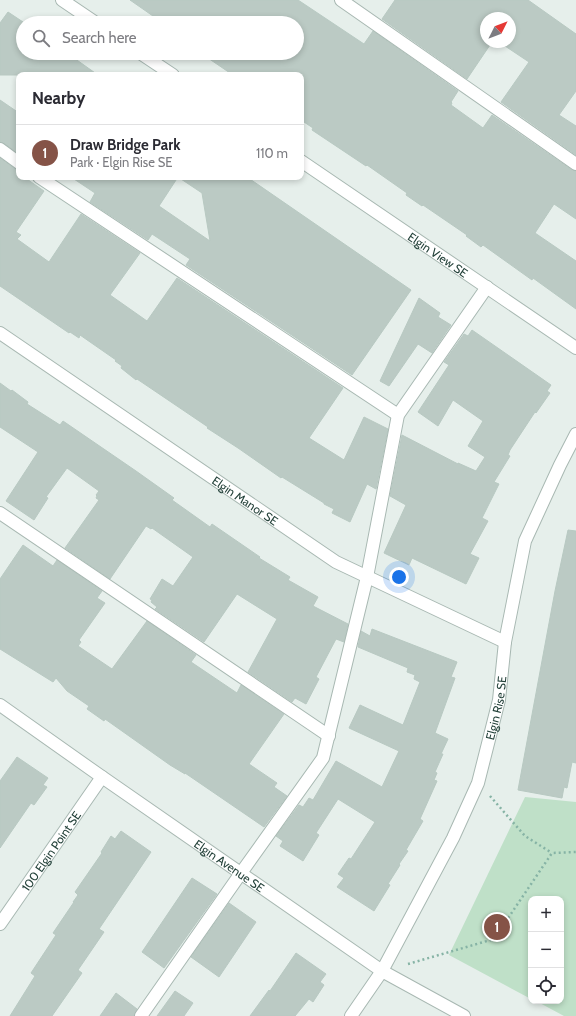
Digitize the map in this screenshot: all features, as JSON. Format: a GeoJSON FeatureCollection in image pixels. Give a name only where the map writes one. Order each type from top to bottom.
{"type":"FeatureCollection","features":[{"type":"Feature","properties":{"kind":"street"},"geometry":{"type":"LineString","coordinates":[[62,0],[86,16]]}},
{"type":"Feature","properties":{"kind":"street"},"geometry":{"type":"LineString","coordinates":[[340,0],[576,164]]}},
{"type":"Feature","properties":{"kind":"street"},"geometry":{"type":"LineString","coordinates":[[150,60],[168,72]]}},
{"type":"Feature","properties":{"kind":"street"},"geometry":{"type":"LineString","coordinates":[[0,149],[16,161]]}},
{"type":"Feature","properties":{"kind":"street","name":"Elgin View SE"},"geometry":{"type":"LineString","coordinates":[[304,163],[576,348]]}},
{"type":"Feature","properties":{"kind":"street"},"geometry":{"type":"LineString","coordinates":[[45,180],[398,415]]}},
{"type":"Feature","properties":{"kind":"street"},"geometry":{"type":"LineString","coordinates":[[141,1016],[240,873],[324,758],[367,577],[398,415],[487,287]]}},
{"type":"Feature","properties":{"kind":"street","name":"Elgin Manor SE"},"geometry":{"type":"LineString","coordinates":[[0,333],[336,562],[505,642]]}},
{"type":"Feature","properties":{"kind":"street","name":"Elgin Rise SE"},"geometry":{"type":"LineString","coordinates":[[351,1016],[382,971],[453,838],[478,783],[499,700],[505,642],[525,541],[576,434]]}},
{"type":"Feature","properties":{"kind":"street"},"geometry":{"type":"LineString","coordinates":[[0,513],[329,736]]}},
{"type":"Feature","properties":{"kind":"street","name":"Elgin Avenue SE"},"geometry":{"type":"LineString","coordinates":[[0,705],[382,971],[464,1016]]}},
{"type":"Feature","properties":{"kind":"street","name":"100 Elgin Point SE"},"geometry":{"type":"LineString","coordinates":[[0,924],[102,777]]}},
{"type":"Feature","properties":{"kind":"path"},"geometry":{"type":"LineString","coordinates":[[478,783],[525,836],[552,853],[576,852]]}},
{"type":"Feature","properties":{"kind":"path"},"geometry":{"type":"LineString","coordinates":[[382,971],[494,939],[552,853]]}},
{"type":"Feature","properties":{"kind":"green space"},"geometry":{"type":"Polygon","coordinates":[[[525,797],[576,802],[576,1016],[564,1016],[542,1004],[564,1004],[564,896],[528,896],[528,997],[449,955],[525,797]]]}},
{"type":"Feature","properties":{"kind":"building"},"geometry":{"type":"Polygon","coordinates":[[[130,0],[298,0],[364,44],[373,31],[458,91],[451,102],[451,105],[483,128],[492,115],[572,170],[576,171],[576,219],[554,204],[535,233],[576,261],[576,309],[483,245],[481,247],[466,236],[467,235],[406,195],[407,193],[367,165],[366,166],[312,130],[313,128],[304,122],[304,72],[229,72],[211,60],[304,60],[304,16],[153,16],[130,0]]]}},
{"type":"Feature","properties":{"kind":"building"},"geometry":{"type":"Polygon","coordinates":[[[395,0],[528,0],[576,34],[576,91],[559,115],[576,126],[576,155],[501,102],[529,62],[508,48],[516,48],[516,12],[480,12],[480,48],[488,48],[467,79],[382,19],[395,0]]]}},
{"type":"Feature","properties":{"kind":"building"},"geometry":{"type":"Polygon","coordinates":[[[8,12],[16,17],[16,60],[77,60],[94,72],[16,72],[16,75],[0,75],[0,23],[8,12]]]}},
{"type":"Feature","properties":{"kind":"building"},"geometry":{"type":"Polygon","coordinates":[[[0,100],[16,111],[16,152],[4,143],[0,142],[0,100]]]}},
{"type":"Feature","properties":{"kind":"building"},"geometry":{"type":"Polygon","coordinates":[[[0,158],[16,169],[16,180],[28,180],[44,191],[16,232],[21,235],[17,239],[49,262],[81,214],[140,253],[110,295],[147,321],[177,278],[343,388],[309,438],[344,460],[364,417],[388,429],[376,489],[367,484],[350,522],[332,513],[334,509],[282,477],[281,478],[137,379],[136,380],[121,368],[122,366],[115,361],[116,360],[80,335],[79,338],[70,332],[69,333],[0,286],[0,158]]]}},
{"type":"Feature","properties":{"kind":"building"},"geometry":{"type":"Polygon","coordinates":[[[76,180],[176,180],[159,206],[210,241],[202,193],[182,180],[251,180],[411,290],[352,375],[186,265],[190,259],[152,234],[148,240],[90,202],[95,193],[76,180]]]}},
{"type":"Feature","properties":{"kind":"building"},"geometry":{"type":"Polygon","coordinates":[[[419,298],[440,313],[438,317],[451,325],[432,353],[418,344],[389,386],[380,381],[419,298]]]}},
{"type":"Feature","properties":{"kind":"building"},"geometry":{"type":"Polygon","coordinates":[[[472,330],[551,385],[547,391],[550,393],[536,413],[535,412],[510,450],[508,455],[510,456],[494,482],[499,484],[482,518],[488,521],[470,554],[479,558],[466,584],[412,558],[409,565],[384,553],[406,505],[390,496],[402,435],[458,464],[476,471],[485,457],[468,446],[483,421],[453,400],[438,426],[418,412],[449,365],[444,362],[464,334],[468,336],[472,330]]]}},
{"type":"Feature","properties":{"kind":"building"},"geometry":{"type":"Polygon","coordinates":[[[0,383],[28,402],[27,404],[60,425],[63,421],[174,498],[172,500],[210,527],[212,524],[260,557],[259,558],[290,577],[288,580],[318,597],[313,606],[348,624],[344,642],[336,639],[316,677],[319,679],[306,704],[295,698],[292,702],[248,672],[277,619],[237,594],[204,642],[155,609],[157,607],[151,602],[152,600],[150,599],[162,579],[173,586],[193,557],[152,528],[151,529],[146,526],[110,579],[65,548],[99,500],[96,498],[96,495],[99,491],[67,468],[46,497],[48,498],[34,520],[6,501],[38,452],[0,427],[0,383]]]}},
{"type":"Feature","properties":{"kind":"building"},"geometry":{"type":"Polygon","coordinates":[[[568,530],[576,531],[576,763],[572,762],[567,788],[564,787],[562,798],[518,790],[555,591],[568,530]]]}},
{"type":"Feature","properties":{"kind":"building"},"geometry":{"type":"Polygon","coordinates":[[[23,545],[53,566],[57,560],[102,591],[97,598],[105,603],[79,640],[81,642],[78,646],[112,669],[147,621],[196,655],[191,662],[237,693],[241,685],[284,714],[249,764],[277,783],[274,787],[287,796],[264,827],[185,773],[170,765],[105,719],[104,721],[87,709],[89,706],[67,691],[56,678],[53,682],[0,649],[0,579],[23,545]]]}},
{"type":"Feature","properties":{"kind":"building"},"geometry":{"type":"Polygon","coordinates":[[[372,629],[457,662],[451,677],[455,678],[435,733],[448,739],[435,772],[437,773],[434,780],[437,781],[420,819],[423,821],[406,850],[408,851],[388,884],[390,885],[374,911],[337,887],[344,878],[338,874],[349,858],[351,859],[375,822],[338,799],[316,833],[319,835],[303,861],[280,846],[283,841],[276,836],[299,805],[303,807],[309,798],[313,800],[336,761],[382,787],[399,751],[349,728],[360,705],[403,725],[420,682],[414,679],[415,675],[407,672],[408,668],[358,647],[361,631],[370,636],[372,629]]]}},
{"type":"Feature","properties":{"kind":"building"},"geometry":{"type":"Polygon","coordinates":[[[17,757],[48,778],[43,785],[47,787],[34,805],[31,803],[0,848],[0,781],[17,757]]]}},
{"type":"Feature","properties":{"kind":"building"},"geometry":{"type":"Polygon","coordinates":[[[121,831],[151,852],[99,929],[104,932],[78,970],[82,973],[52,1016],[10,1016],[35,976],[31,973],[56,935],[53,933],[78,895],[75,892],[102,853],[101,852],[111,836],[115,839],[121,831]]]}},
{"type":"Feature","properties":{"kind":"building"},"geometry":{"type":"Polygon","coordinates":[[[192,878],[217,894],[164,968],[142,952],[192,878]]]}},
{"type":"Feature","properties":{"kind":"building"},"geometry":{"type":"Polygon","coordinates":[[[229,903],[256,922],[219,977],[191,957],[229,903]]]}},
{"type":"Feature","properties":{"kind":"building"},"geometry":{"type":"Polygon","coordinates":[[[296,953],[326,974],[320,982],[324,985],[313,1002],[309,999],[295,1016],[250,1016],[269,990],[270,991],[296,953]]]}},
{"type":"Feature","properties":{"kind":"building"},"geometry":{"type":"Polygon","coordinates":[[[175,991],[193,1003],[184,1016],[157,1016],[175,991]]]}},
{"type":"Feature","properties":{"kind":"building"},"geometry":{"type":"Polygon","coordinates":[[[116,993],[137,1009],[134,1016],[100,1016],[116,993]]]}},
{"type":"Feature","properties":{"kind":"place","name":"Draw Bridge Park"},"geometry":{"type":"Point","coordinates":[497,927]}}]}
